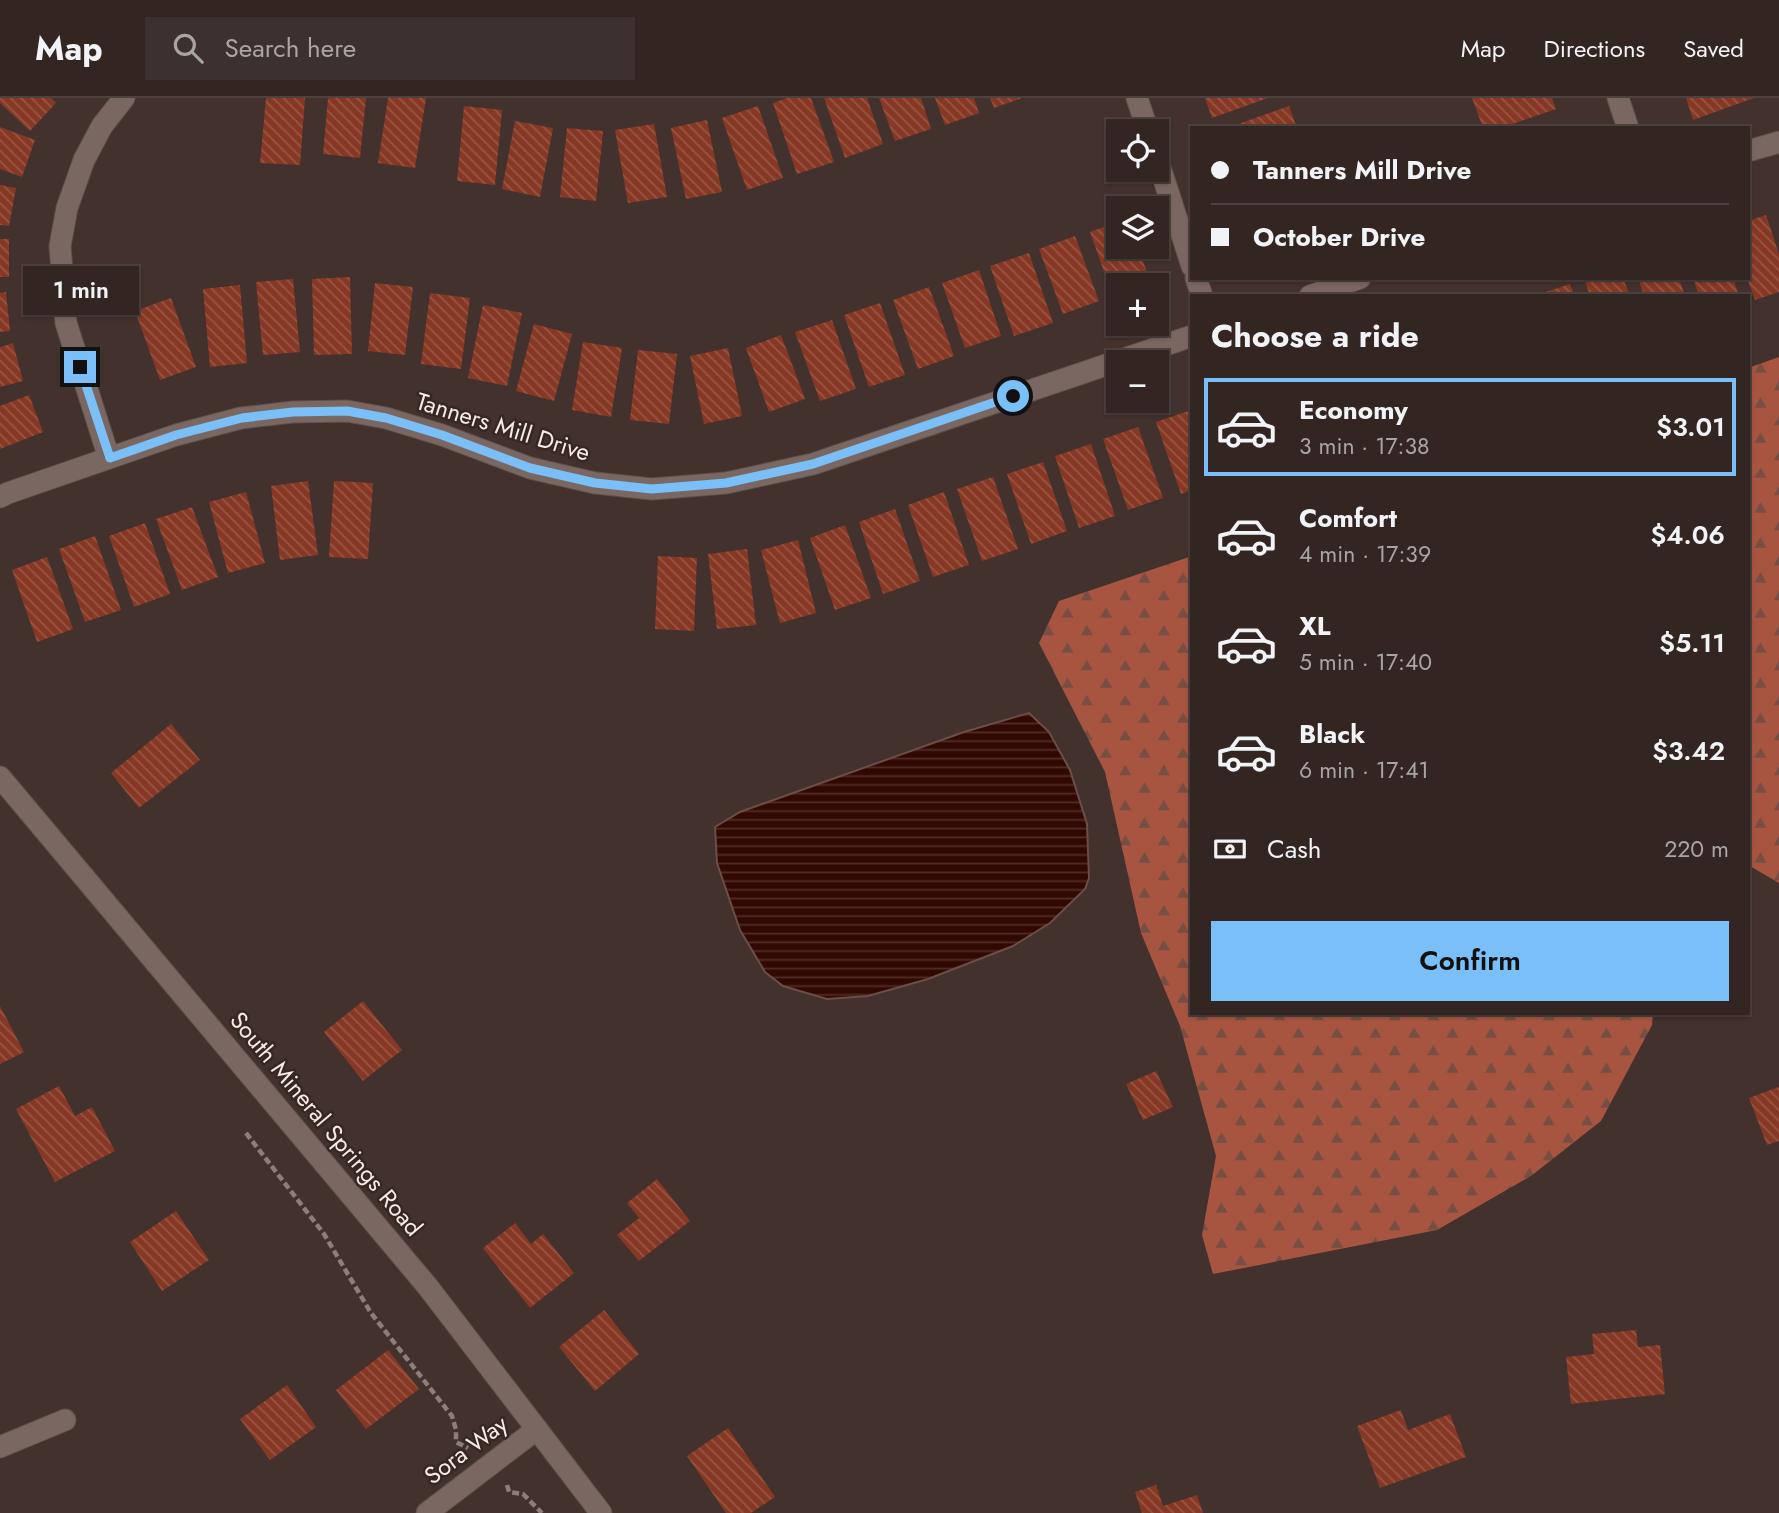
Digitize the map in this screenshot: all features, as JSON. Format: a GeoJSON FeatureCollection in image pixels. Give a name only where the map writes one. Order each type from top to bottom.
{"type":"FeatureCollection","features":[{"type":"Feature","properties":{"kind":"street"},"geometry":{"type":"LineString","coordinates":[[110,458],[66,323],[60,246],[67,208],[84,160],[102,126],[124,98]]}},
{"type":"Feature","properties":{"kind":"street"},"geometry":{"type":"LineString","coordinates":[[1137,98],[1144,119]]}},
{"type":"Feature","properties":{"kind":"street"},"geometry":{"type":"LineString","coordinates":[[1618,98],[1628,126]]}},
{"type":"Feature","properties":{"kind":"street"},"geometry":{"type":"LineString","coordinates":[[1750,150],[1779,142]]}},
{"type":"Feature","properties":{"kind":"street"},"geometry":{"type":"LineString","coordinates":[[1165,182],[1190,259]]}},
{"type":"Feature","properties":{"kind":"street"},"geometry":{"type":"LineString","coordinates":[[1316,294],[1354,280]]}},
{"type":"Feature","properties":{"kind":"street","name":"Tanners Mill Drive"},"geometry":{"type":"LineString","coordinates":[[0,497],[176,435],[242,418],[293,412],[347,411],[386,418],[442,435],[530,468],[595,483],[652,489],[726,483],[813,464],[1190,337]]}},
{"type":"Feature","properties":{"kind":"street","name":"South Mineral Springs Road"},"geometry":{"type":"LineString","coordinates":[[0,777],[428,1287],[601,1513]]}},
{"type":"Feature","properties":{"kind":"street"},"geometry":{"type":"LineString","coordinates":[[0,1447],[65,1420]]}},
{"type":"Feature","properties":{"kind":"street","name":"Sora Way"},"geometry":{"type":"LineString","coordinates":[[427,1513],[537,1429]]}},
{"type":"Feature","properties":{"kind":"path"},"geometry":{"type":"LineString","coordinates":[[246,1133],[324,1234],[371,1313],[452,1416],[456,1443],[466,1447]]}},
{"type":"Feature","properties":{"kind":"path"},"geometry":{"type":"LineString","coordinates":[[506,1480],[509,1492],[523,1493],[542,1513]]}},
{"type":"Feature","properties":{"kind":"green space"},"geometry":{"type":"Polygon","coordinates":[[[1779,357],[1779,883],[1750,866],[1750,367],[1779,357]]]}},
{"type":"Feature","properties":{"kind":"green space"},"geometry":{"type":"Polygon","coordinates":[[[1190,557],[1190,1015],[1653,1015],[1652,1025],[1601,1121],[1531,1176],[1437,1230],[1213,1274],[1202,1235],[1216,1156],[1180,1026],[1141,933],[1105,772],[1039,643],[1059,601],[1190,557]]]}},
{"type":"Feature","properties":{"kind":"shaded area"},"geometry":{"type":"Polygon","coordinates":[[[1029,713],[1049,732],[1070,770],[1087,824],[1089,878],[1085,889],[1050,923],[1013,946],[928,979],[868,996],[827,999],[783,986],[765,972],[740,930],[717,863],[715,827],[740,812],[964,732],[1029,713]]]}},
{"type":"Feature","properties":{"kind":"building"},"geometry":{"type":"Polygon","coordinates":[[[0,98],[51,98],[56,103],[30,131],[0,103],[0,98]]]}},
{"type":"Feature","properties":{"kind":"building"},"geometry":{"type":"Polygon","coordinates":[[[266,98],[305,98],[300,165],[260,163],[266,98]]]}},
{"type":"Feature","properties":{"kind":"building"},"geometry":{"type":"Polygon","coordinates":[[[328,98],[366,98],[360,158],[323,154],[328,98]]]}},
{"type":"Feature","properties":{"kind":"building"},"geometry":{"type":"Polygon","coordinates":[[[388,98],[426,98],[415,168],[378,163],[388,98]]]}},
{"type":"Feature","properties":{"kind":"building"},"geometry":{"type":"Polygon","coordinates":[[[787,98],[811,98],[834,162],[797,174],[773,103],[787,98]]]}},
{"type":"Feature","properties":{"kind":"building"},"geometry":{"type":"Polygon","coordinates":[[[824,98],[867,98],[883,144],[845,158],[824,98]]]}},
{"type":"Feature","properties":{"kind":"building"},"geometry":{"type":"Polygon","coordinates":[[[879,98],[921,98],[931,129],[895,141],[879,98]]]}},
{"type":"Feature","properties":{"kind":"building"},"geometry":{"type":"Polygon","coordinates":[[[935,98],[974,98],[979,113],[945,125],[935,98]]]}},
{"type":"Feature","properties":{"kind":"building"},"geometry":{"type":"Polygon","coordinates":[[[990,98],[1022,98],[994,108],[990,98]]]}},
{"type":"Feature","properties":{"kind":"building"},"geometry":{"type":"Polygon","coordinates":[[[1205,98],[1268,98],[1212,118],[1205,98]]]}},
{"type":"Feature","properties":{"kind":"building"},"geometry":{"type":"Polygon","coordinates":[[[1472,98],[1552,98],[1556,109],[1507,126],[1482,126],[1472,98]]]}},
{"type":"Feature","properties":{"kind":"building"},"geometry":{"type":"Polygon","coordinates":[[[1686,98],[1754,98],[1693,120],[1686,98]]]}},
{"type":"Feature","properties":{"kind":"building"},"geometry":{"type":"Polygon","coordinates":[[[464,106],[502,110],[495,185],[457,181],[464,106]]]}},
{"type":"Feature","properties":{"kind":"building"},"geometry":{"type":"Polygon","coordinates":[[[758,106],[783,178],[747,190],[722,118],[758,106]]]}},
{"type":"Feature","properties":{"kind":"building"},"geometry":{"type":"Polygon","coordinates":[[[1289,106],[1296,126],[1233,126],[1289,106]]]}},
{"type":"Feature","properties":{"kind":"building"},"geometry":{"type":"Polygon","coordinates":[[[707,120],[722,192],[686,199],[671,128],[707,120]]]}},
{"type":"Feature","properties":{"kind":"building"},"geometry":{"type":"Polygon","coordinates":[[[515,121],[553,128],[540,197],[502,189],[515,121]]]}},
{"type":"Feature","properties":{"kind":"building"},"geometry":{"type":"Polygon","coordinates":[[[654,124],[667,197],[628,203],[615,130],[654,124]]]}},
{"type":"Feature","properties":{"kind":"building"},"geometry":{"type":"Polygon","coordinates":[[[0,127],[35,140],[22,177],[0,169],[0,127]]]}},
{"type":"Feature","properties":{"kind":"building"},"geometry":{"type":"Polygon","coordinates":[[[567,128],[603,131],[596,201],[560,197],[567,128]]]}},
{"type":"Feature","properties":{"kind":"building"},"geometry":{"type":"Polygon","coordinates":[[[0,185],[16,188],[9,226],[0,225],[0,185]]]}},
{"type":"Feature","properties":{"kind":"building"},"geometry":{"type":"Polygon","coordinates":[[[1766,215],[1779,254],[1779,292],[1755,300],[1748,280],[1750,280],[1750,220],[1766,215]]]}},
{"type":"Feature","properties":{"kind":"building"},"geometry":{"type":"Polygon","coordinates":[[[1106,226],[1106,259],[1142,259],[1147,273],[1106,273],[1106,277],[1090,232],[1106,226]]]}},
{"type":"Feature","properties":{"kind":"building"},"geometry":{"type":"Polygon","coordinates":[[[1075,236],[1099,301],[1063,314],[1039,249],[1075,236]]]}},
{"type":"Feature","properties":{"kind":"building"},"geometry":{"type":"Polygon","coordinates":[[[0,239],[9,239],[9,277],[0,277],[0,239]]]}},
{"type":"Feature","properties":{"kind":"building"},"geometry":{"type":"Polygon","coordinates":[[[1029,253],[1053,323],[1014,336],[990,266],[1029,253]]]}},
{"type":"Feature","properties":{"kind":"building"},"geometry":{"type":"Polygon","coordinates":[[[979,270],[1001,336],[965,348],[942,283],[979,270]]]}},
{"type":"Feature","properties":{"kind":"building"},"geometry":{"type":"Polygon","coordinates":[[[350,277],[352,354],[314,355],[312,279],[350,277]]]}},
{"type":"Feature","properties":{"kind":"building"},"geometry":{"type":"Polygon","coordinates":[[[293,279],[300,352],[263,355],[256,282],[293,279]]]}},
{"type":"Feature","properties":{"kind":"building"},"geometry":{"type":"Polygon","coordinates":[[[1585,280],[1624,280],[1629,294],[1589,294],[1585,280]]]}},
{"type":"Feature","properties":{"kind":"building"},"geometry":{"type":"Polygon","coordinates":[[[1639,280],[1680,280],[1684,294],[1643,294],[1639,280]]]}},
{"type":"Feature","properties":{"kind":"building"},"geometry":{"type":"Polygon","coordinates":[[[1694,280],[1734,280],[1738,294],[1698,294],[1694,280]]]}},
{"type":"Feature","properties":{"kind":"building"},"geometry":{"type":"Polygon","coordinates":[[[375,283],[413,287],[405,355],[368,351],[375,283]]]}},
{"type":"Feature","properties":{"kind":"building"},"geometry":{"type":"Polygon","coordinates":[[[1570,284],[1574,294],[1540,294],[1570,284]]]}},
{"type":"Feature","properties":{"kind":"building"},"geometry":{"type":"Polygon","coordinates":[[[240,285],[247,363],[210,367],[203,289],[240,285]]]}},
{"type":"Feature","properties":{"kind":"building"},"geometry":{"type":"Polygon","coordinates":[[[929,287],[954,356],[918,369],[893,300],[929,287]]]}},
{"type":"Feature","properties":{"kind":"building"},"geometry":{"type":"Polygon","coordinates":[[[6,292],[10,331],[0,332],[0,293],[6,292]]]}},
{"type":"Feature","properties":{"kind":"building"},"geometry":{"type":"Polygon","coordinates":[[[430,293],[470,298],[461,369],[421,364],[430,293]]]}},
{"type":"Feature","properties":{"kind":"building"},"geometry":{"type":"Polygon","coordinates":[[[171,298],[196,367],[160,380],[135,311],[171,298]]]}},
{"type":"Feature","properties":{"kind":"building"},"geometry":{"type":"Polygon","coordinates":[[[880,303],[905,375],[869,387],[844,315],[880,303]]]}},
{"type":"Feature","properties":{"kind":"building"},"geometry":{"type":"Polygon","coordinates":[[[483,305],[522,313],[507,386],[468,378],[483,305]]]}},
{"type":"Feature","properties":{"kind":"building"},"geometry":{"type":"Polygon","coordinates":[[[832,320],[856,389],[820,401],[795,332],[832,320]]]}},
{"type":"Feature","properties":{"kind":"building"},"geometry":{"type":"Polygon","coordinates":[[[534,324],[572,334],[554,401],[516,391],[534,324]]]}},
{"type":"Feature","properties":{"kind":"building"},"geometry":{"type":"Polygon","coordinates":[[[781,335],[805,399],[769,412],[746,348],[781,335]]]}},
{"type":"Feature","properties":{"kind":"building"},"geometry":{"type":"Polygon","coordinates":[[[583,342],[622,348],[611,417],[572,410],[583,342]]]}},
{"type":"Feature","properties":{"kind":"building"},"geometry":{"type":"Polygon","coordinates":[[[13,343],[23,381],[0,387],[0,347],[13,343]]]}},
{"type":"Feature","properties":{"kind":"building"},"geometry":{"type":"Polygon","coordinates":[[[728,348],[742,416],[704,424],[690,356],[728,348]]]}},
{"type":"Feature","properties":{"kind":"building"},"geometry":{"type":"Polygon","coordinates":[[[638,350],[677,354],[669,424],[630,420],[638,350]]]}},
{"type":"Feature","properties":{"kind":"building"},"geometry":{"type":"Polygon","coordinates":[[[29,395],[43,432],[0,449],[0,406],[29,395]]]}},
{"type":"Feature","properties":{"kind":"building"},"geometry":{"type":"Polygon","coordinates":[[[1190,410],[1190,491],[1181,494],[1156,422],[1190,410]]]}},
{"type":"Feature","properties":{"kind":"building"},"geometry":{"type":"Polygon","coordinates":[[[1138,427],[1163,498],[1128,510],[1103,439],[1138,427]]]}},
{"type":"Feature","properties":{"kind":"building"},"geometry":{"type":"Polygon","coordinates":[[[1091,444],[1115,516],[1079,528],[1055,456],[1091,444]]]}},
{"type":"Feature","properties":{"kind":"building"},"geometry":{"type":"Polygon","coordinates":[[[1043,462],[1067,531],[1031,544],[1007,474],[1043,462]]]}},
{"type":"Feature","properties":{"kind":"building"},"geometry":{"type":"Polygon","coordinates":[[[993,477],[1018,549],[982,561],[957,489],[993,477]]]}},
{"type":"Feature","properties":{"kind":"building"},"geometry":{"type":"Polygon","coordinates":[[[308,481],[318,555],[280,560],[271,486],[308,481]]]}},
{"type":"Feature","properties":{"kind":"building"},"geometry":{"type":"Polygon","coordinates":[[[334,481],[373,483],[368,559],[329,557],[334,481]]]}},
{"type":"Feature","properties":{"kind":"building"},"geometry":{"type":"Polygon","coordinates":[[[246,492],[265,563],[228,573],[209,502],[246,492]]]}},
{"type":"Feature","properties":{"kind":"building"},"geometry":{"type":"Polygon","coordinates":[[[944,492],[969,565],[933,577],[908,505],[944,492]]]}},
{"type":"Feature","properties":{"kind":"building"},"geometry":{"type":"Polygon","coordinates":[[[192,507],[218,577],[182,590],[156,519],[192,507]]]}},
{"type":"Feature","properties":{"kind":"building"},"geometry":{"type":"Polygon","coordinates":[[[895,509],[920,581],[883,594],[859,522],[895,509]]]}},
{"type":"Feature","properties":{"kind":"building"},"geometry":{"type":"Polygon","coordinates":[[[145,523],[170,594],[134,607],[109,536],[145,523]]]}},
{"type":"Feature","properties":{"kind":"building"},"geometry":{"type":"Polygon","coordinates":[[[845,525],[871,598],[835,610],[810,538],[845,525]]]}},
{"type":"Feature","properties":{"kind":"building"},"geometry":{"type":"Polygon","coordinates":[[[95,536],[121,610],[85,622],[59,549],[95,536]]]}},
{"type":"Feature","properties":{"kind":"building"},"geometry":{"type":"Polygon","coordinates":[[[798,540],[816,613],[780,623],[761,550],[798,540]]]}},
{"type":"Feature","properties":{"kind":"building"},"geometry":{"type":"Polygon","coordinates":[[[747,549],[756,625],[717,629],[708,554],[747,549]]]}},
{"type":"Feature","properties":{"kind":"building"},"geometry":{"type":"Polygon","coordinates":[[[658,556],[697,558],[694,631],[655,629],[658,556]]]}},
{"type":"Feature","properties":{"kind":"building"},"geometry":{"type":"Polygon","coordinates":[[[47,557],[73,629],[37,642],[12,570],[47,557]]]}},
{"type":"Feature","properties":{"kind":"building"},"geometry":{"type":"Polygon","coordinates":[[[171,724],[200,760],[139,808],[111,773],[171,724]]]}},
{"type":"Feature","properties":{"kind":"building"},"geometry":{"type":"Polygon","coordinates":[[[363,1001],[402,1050],[363,1081],[324,1032],[363,1001]]]}},
{"type":"Feature","properties":{"kind":"building"},"geometry":{"type":"Polygon","coordinates":[[[0,1006],[24,1052],[0,1064],[0,1006]]]}},
{"type":"Feature","properties":{"kind":"building"},"geometry":{"type":"Polygon","coordinates":[[[1156,1071],[1173,1107],[1143,1120],[1126,1084],[1156,1071]]]}},
{"type":"Feature","properties":{"kind":"building"},"geometry":{"type":"Polygon","coordinates":[[[59,1086],[75,1116],[92,1107],[115,1151],[55,1182],[16,1109],[59,1086]]]}},
{"type":"Feature","properties":{"kind":"building"},"geometry":{"type":"Polygon","coordinates":[[[1779,1087],[1779,1141],[1767,1145],[1749,1098],[1779,1087]]]}},
{"type":"Feature","properties":{"kind":"building"},"geometry":{"type":"Polygon","coordinates":[[[657,1179],[690,1221],[639,1261],[617,1235],[639,1218],[627,1203],[657,1179]]]}},
{"type":"Feature","properties":{"kind":"building"},"geometry":{"type":"Polygon","coordinates":[[[176,1211],[209,1260],[162,1291],[130,1242],[176,1211]]]}},
{"type":"Feature","properties":{"kind":"building"},"geometry":{"type":"Polygon","coordinates":[[[515,1223],[531,1244],[543,1234],[574,1273],[530,1308],[483,1248],[515,1223]]]}},
{"type":"Feature","properties":{"kind":"building"},"geometry":{"type":"Polygon","coordinates":[[[604,1310],[639,1354],[595,1391],[559,1347],[604,1310]]]}},
{"type":"Feature","properties":{"kind":"building"},"geometry":{"type":"Polygon","coordinates":[[[1636,1330],[1638,1347],[1660,1345],[1665,1394],[1571,1404],[1566,1357],[1594,1354],[1592,1334],[1636,1330]]]}},
{"type":"Feature","properties":{"kind":"building"},"geometry":{"type":"Polygon","coordinates":[[[388,1350],[419,1389],[366,1429],[336,1390],[388,1350]]]}},
{"type":"Feature","properties":{"kind":"building"},"geometry":{"type":"Polygon","coordinates":[[[287,1385],[316,1427],[270,1460],[240,1419],[287,1385]]]}},
{"type":"Feature","properties":{"kind":"building"},"geometry":{"type":"Polygon","coordinates":[[[1401,1410],[1408,1430],[1450,1414],[1466,1457],[1380,1488],[1357,1426],[1401,1410]]]}},
{"type":"Feature","properties":{"kind":"building"},"geometry":{"type":"Polygon","coordinates":[[[728,1428],[775,1497],[751,1513],[726,1513],[687,1456],[728,1428]]]}},
{"type":"Feature","properties":{"kind":"building"},"geometry":{"type":"Polygon","coordinates":[[[1156,1485],[1163,1506],[1197,1495],[1203,1513],[1142,1513],[1135,1492],[1156,1485]]]}},
{"type":"Feature","properties":{"kind":"route"},"geometry":{"type":"LineString","coordinates":[[80,367],[110,458],[176,435],[242,418],[293,412],[347,411],[386,418],[442,435],[530,468],[595,483],[652,489],[726,483],[813,464],[1013,396]]}}]}
